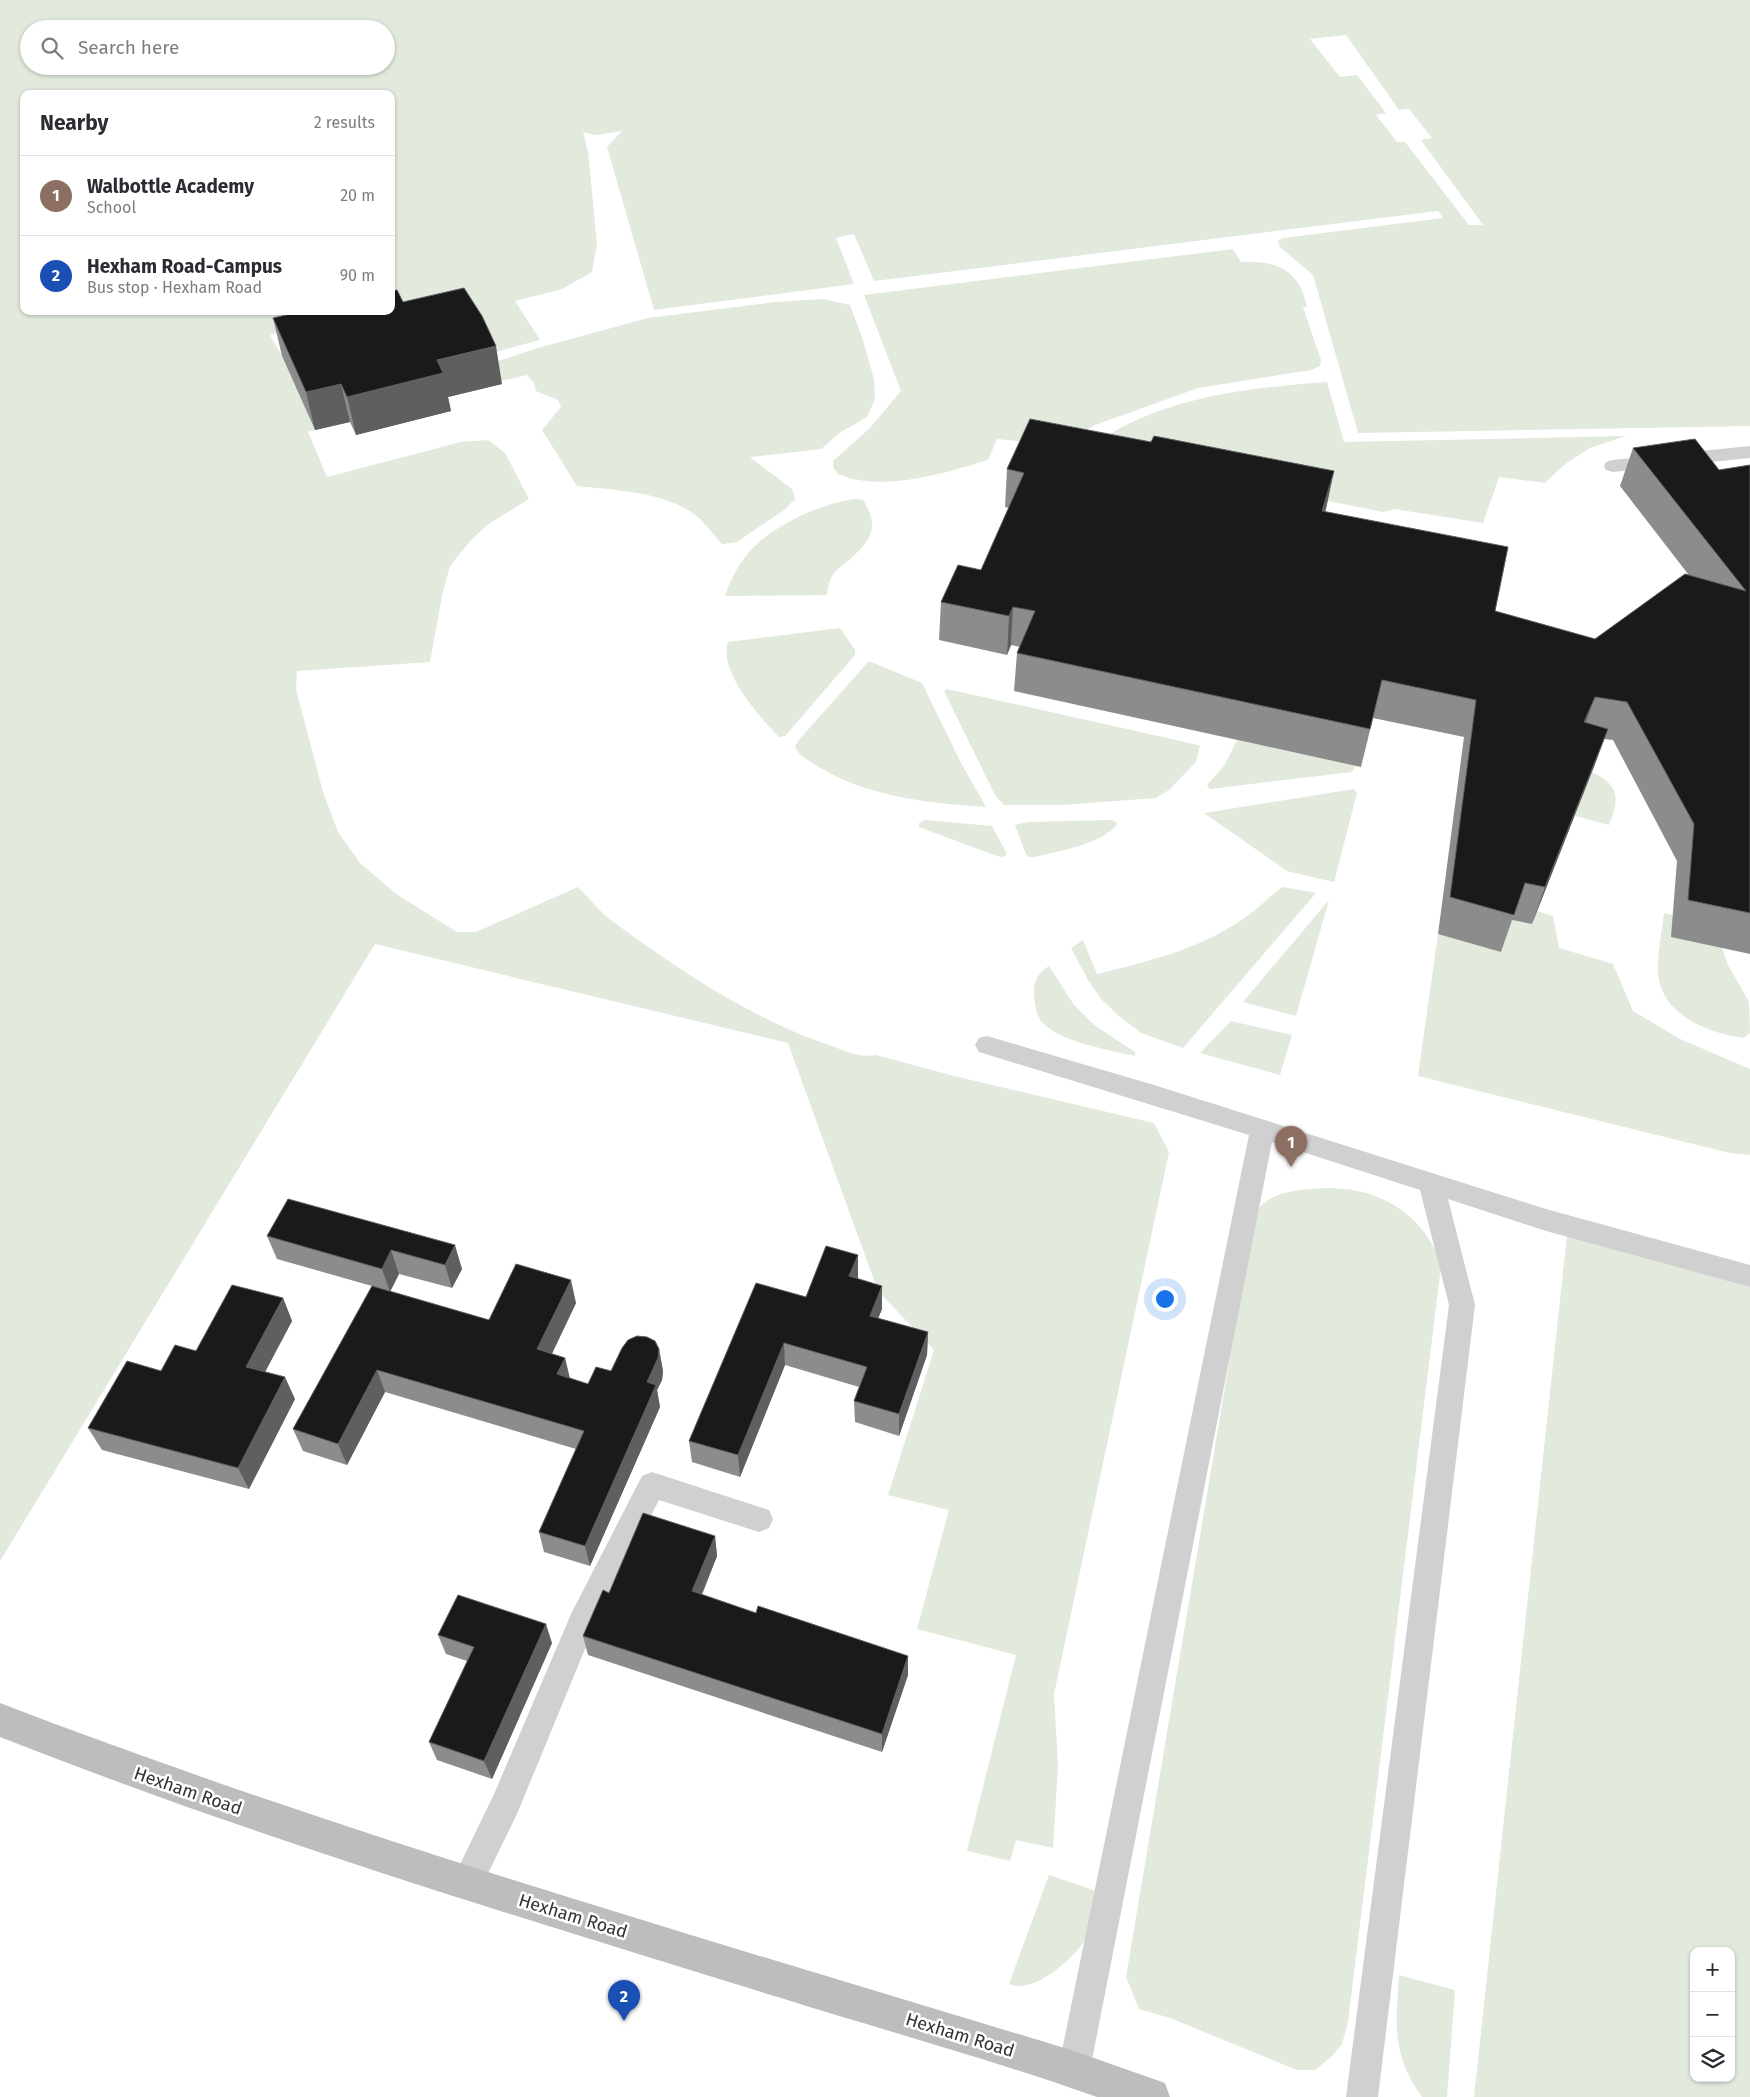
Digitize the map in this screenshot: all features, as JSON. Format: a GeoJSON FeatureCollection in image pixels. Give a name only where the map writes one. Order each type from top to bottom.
{"type":"FeatureCollection","features":[{"type":"Feature","properties":{"kind":"main road","name":"Hexham Road"},"geometry":{"type":"LineString","coordinates":[[0,1720],[108,1764],[279,1822],[467,1883],[1074,2070],[1151,2097]]}},
{"type":"Feature","properties":{"kind":"lane"},"geometry":{"type":"LineString","coordinates":[[1613,466],[1750,452]]}},
{"type":"Feature","properties":{"kind":"lane"},"geometry":{"type":"LineString","coordinates":[[987,1046],[1154,1095],[1568,1226],[1750,1276]]}},
{"type":"Feature","properties":{"kind":"lane"},"geometry":{"type":"LineString","coordinates":[[1074,2070],[1262,1129]]}},
{"type":"Feature","properties":{"kind":"lane"},"geometry":{"type":"LineString","coordinates":[[1362,2097],[1462,1305],[1431,1183]]}},
{"type":"Feature","properties":{"kind":"lane"},"geometry":{"type":"LineString","coordinates":[[467,1883],[506,1803],[581,1624],[652,1485],[759,1519]]}},
{"type":"Feature","properties":{"kind":"shaded area"},"geometry":{"type":"Polygon","coordinates":[[[0,0],[1750,0],[1750,426],[1358,433],[1313,275],[1280,247],[1278,241],[1283,238],[1443,218],[1438,211],[874,281],[854,234],[836,238],[854,284],[654,310],[607,147],[622,131],[595,135],[583,132],[588,152],[597,244],[592,272],[562,289],[515,301],[540,340],[488,354],[334,320],[270,335],[282,356],[315,430],[308,432],[327,477],[461,442],[488,440],[505,453],[529,499],[487,525],[471,540],[450,566],[442,596],[430,662],[297,671],[296,689],[323,792],[338,832],[360,863],[396,894],[457,932],[476,932],[578,887],[611,920],[689,974],[745,1008],[803,1035],[854,1054],[864,1056],[876,1055],[954,1076],[1154,1123],[1169,1152],[1054,1694],[1058,1766],[1053,1848],[1016,1840],[1010,1861],[967,1851],[1016,1655],[917,1629],[949,1510],[888,1495],[934,1350],[878,1291],[788,1043],[375,944],[0,1561],[0,0]],[[1346,35],[1310,39],[1340,77],[1357,75],[1386,113],[1376,115],[1397,142],[1405,142],[1469,225],[1483,225],[1421,140],[1432,138],[1409,109],[1399,110],[1346,35]]]}},
{"type":"Feature","properties":{"kind":"shaded area"},"geometry":{"type":"Polygon","coordinates":[[[1233,249],[1241,262],[1265,263],[1275,266],[1292,276],[1299,284],[1307,307],[1303,307],[1321,360],[1320,366],[1311,370],[1198,388],[1095,425],[1060,445],[997,439],[988,460],[933,475],[913,479],[874,482],[838,474],[833,467],[833,461],[870,428],[901,391],[864,295],[1233,249]]]}},
{"type":"Feature","properties":{"kind":"shaded area"},"geometry":{"type":"Polygon","coordinates":[[[823,299],[850,305],[862,337],[874,379],[875,399],[867,417],[841,432],[821,449],[750,457],[792,489],[795,499],[784,510],[737,542],[722,544],[702,521],[690,511],[660,498],[625,491],[577,486],[542,430],[561,407],[558,400],[536,391],[534,383],[527,375],[501,381],[492,363],[538,348],[648,318],[775,302],[823,299]]]}},
{"type":"Feature","properties":{"kind":"shaded area"},"geometry":{"type":"Polygon","coordinates":[[[1327,382],[1344,442],[1626,436],[1590,448],[1565,464],[1545,483],[1499,477],[1483,523],[1394,509],[1383,512],[1152,465],[1099,441],[1125,426],[1180,404],[1238,391],[1327,382]]]}},
{"type":"Feature","properties":{"kind":"shaded area"},"geometry":{"type":"Polygon","coordinates":[[[856,499],[863,500],[868,510],[871,518],[871,533],[863,547],[834,573],[829,583],[827,595],[725,596],[732,578],[746,556],[771,533],[814,510],[856,499]]]}},
{"type":"Feature","properties":{"kind":"shaded area"},"geometry":{"type":"Polygon","coordinates":[[[840,628],[855,650],[855,655],[785,736],[779,737],[752,706],[735,680],[729,667],[728,642],[840,628]]]}},
{"type":"Feature","properties":{"kind":"shaded area"},"geometry":{"type":"Polygon","coordinates":[[[869,661],[922,683],[961,763],[986,807],[899,797],[877,792],[836,776],[804,758],[799,752],[795,746],[798,741],[869,661]]]}},
{"type":"Feature","properties":{"kind":"shaded area"},"geometry":{"type":"Polygon","coordinates":[[[947,689],[1194,744],[1200,746],[1196,762],[1169,790],[1156,798],[1061,805],[1004,805],[995,795],[944,691],[947,689]]]}},
{"type":"Feature","properties":{"kind":"shaded area"},"geometry":{"type":"Polygon","coordinates":[[[1237,740],[1356,765],[1352,772],[1210,789],[1207,785],[1224,766],[1237,740]]]}},
{"type":"Feature","properties":{"kind":"shaded area"},"geometry":{"type":"Polygon","coordinates":[[[1592,772],[1608,782],[1615,793],[1615,807],[1609,825],[1575,816],[1592,772]]]}},
{"type":"Feature","properties":{"kind":"shaded area"},"geometry":{"type":"Polygon","coordinates":[[[1354,789],[1357,793],[1334,882],[1287,871],[1204,813],[1354,789]]]}},
{"type":"Feature","properties":{"kind":"shaded area"},"geometry":{"type":"Polygon","coordinates":[[[925,820],[992,826],[1007,854],[1003,857],[997,856],[919,827],[919,823],[925,820]]]}},
{"type":"Feature","properties":{"kind":"shaded area"},"geometry":{"type":"Polygon","coordinates":[[[1112,820],[1117,825],[1109,832],[1089,843],[1035,857],[1029,857],[1026,854],[1015,825],[1028,822],[1112,820]]]}},
{"type":"Feature","properties":{"kind":"shaded area"},"geometry":{"type":"Polygon","coordinates":[[[1282,887],[1316,893],[1183,1048],[1141,1033],[1119,1016],[1101,999],[1088,980],[1071,948],[1083,940],[1097,974],[1152,960],[1189,947],[1224,931],[1251,913],[1282,887]]]}},
{"type":"Feature","properties":{"kind":"shaded area"},"geometry":{"type":"Polygon","coordinates":[[[1329,900],[1296,1016],[1243,1002],[1329,900]]]}},
{"type":"Feature","properties":{"kind":"shaded area"},"geometry":{"type":"Polygon","coordinates":[[[1537,911],[1553,916],[1559,948],[1613,964],[1633,1011],[1680,1039],[1750,1069],[1750,1155],[1730,1153],[1418,1076],[1438,934],[1512,920],[1532,924],[1537,911]]]}},
{"type":"Feature","properties":{"kind":"shaded area"},"geometry":{"type":"Polygon","coordinates":[[[1664,913],[1673,915],[1722,948],[1728,965],[1749,1002],[1750,1033],[1743,1038],[1716,1032],[1689,1020],[1668,1001],[1661,988],[1658,974],[1664,913]]]}},
{"type":"Feature","properties":{"kind":"shaded area"},"geometry":{"type":"Polygon","coordinates":[[[1049,966],[1074,1005],[1094,1025],[1135,1052],[1135,1056],[1072,1040],[1049,1028],[1041,1021],[1035,1005],[1034,986],[1039,975],[1049,966]]]}},
{"type":"Feature","properties":{"kind":"shaded area"},"geometry":{"type":"Polygon","coordinates":[[[1231,1021],[1292,1035],[1280,1075],[1200,1053],[1231,1021]]]}},
{"type":"Feature","properties":{"kind":"shaded area"},"geometry":{"type":"Polygon","coordinates":[[[1330,1188],[1355,1190],[1372,1195],[1399,1208],[1421,1228],[1429,1239],[1441,1266],[1348,2022],[1342,2044],[1331,2057],[1315,2070],[1297,2070],[1170,2018],[1139,2009],[1126,1977],[1253,1220],[1261,1206],[1276,1196],[1294,1191],[1330,1188]]]}},
{"type":"Feature","properties":{"kind":"shaded area"},"geometry":{"type":"Polygon","coordinates":[[[1568,1226],[1750,1278],[1750,2097],[1474,2097],[1568,1226]]]}},
{"type":"Feature","properties":{"kind":"shaded area"},"geometry":{"type":"Polygon","coordinates":[[[1049,1875],[1096,1891],[1087,1935],[1079,1948],[1052,1973],[1029,1984],[1019,1986],[1009,1984],[1049,1875]]]}},
{"type":"Feature","properties":{"kind":"shaded area"},"geometry":{"type":"Polygon","coordinates":[[[1399,1975],[1455,1990],[1447,2097],[1422,2097],[1405,2066],[1400,2052],[1397,2024],[1399,1975]]]}},
{"type":"Feature","properties":{"kind":"building"},"geometry":{"type":"Polygon","coordinates":[[[464,288],[482,316],[496,346],[437,360],[443,373],[347,397],[341,384],[306,392],[273,318],[286,315],[395,315],[395,290],[397,290],[403,302],[464,288]]]}},
{"type":"Feature","properties":{"kind":"building"},"geometry":{"type":"Polygon","coordinates":[[[1030,419],[1151,442],[1154,436],[1334,471],[1322,511],[1508,547],[1495,611],[1595,639],[1685,574],[1746,591],[1633,448],[1695,439],[1719,470],[1750,465],[1750,913],[1688,900],[1694,824],[1627,702],[1595,697],[1584,722],[1608,729],[1545,887],[1525,883],[1514,915],[1450,897],[1476,700],[1382,680],[1370,729],[1017,653],[1035,611],[1013,607],[1009,616],[941,602],[958,565],[981,570],[1024,473],[1007,469],[1030,419]]]}},
{"type":"Feature","properties":{"kind":"building"},"geometry":{"type":"Polygon","coordinates":[[[288,1199],[455,1245],[445,1265],[391,1250],[382,1269],[267,1236],[288,1199]]]}},
{"type":"Feature","properties":{"kind":"building"},"geometry":{"type":"Polygon","coordinates":[[[826,1246],[858,1255],[849,1276],[882,1286],[870,1316],[928,1332],[899,1414],[854,1401],[867,1367],[784,1343],[738,1455],[689,1441],[756,1283],[806,1297],[826,1246]]]}},
{"type":"Feature","properties":{"kind":"building"},"geometry":{"type":"Polygon","coordinates":[[[516,1264],[571,1280],[537,1349],[565,1358],[557,1374],[588,1384],[596,1367],[611,1371],[622,1348],[628,1340],[637,1336],[647,1337],[655,1341],[659,1349],[658,1358],[647,1382],[656,1385],[585,1546],[539,1532],[584,1431],[377,1370],[338,1444],[293,1429],[372,1286],[489,1320],[516,1264]]]}},
{"type":"Feature","properties":{"kind":"building"},"geometry":{"type":"Polygon","coordinates":[[[232,1285],[283,1298],[246,1367],[285,1377],[238,1468],[88,1428],[127,1361],[161,1371],[175,1345],[196,1351],[232,1285]]]}},
{"type":"Feature","properties":{"kind":"building"},"geometry":{"type":"Polygon","coordinates":[[[643,1513],[715,1536],[692,1591],[756,1613],[758,1606],[908,1656],[882,1734],[583,1636],[603,1590],[609,1593],[643,1513]]]}},
{"type":"Feature","properties":{"kind":"building"},"geometry":{"type":"Polygon","coordinates":[[[458,1595],[546,1624],[484,1761],[429,1742],[474,1647],[438,1635],[458,1595]]]}},
{"type":"Feature","properties":{"kind":"place","name":"Walbottle Academy"},"geometry":{"type":"Point","coordinates":[1291,1167]}},
{"type":"Feature","properties":{"kind":"place","name":"Hexham Road-Campus"},"geometry":{"type":"Point","coordinates":[624,2021]}}]}
